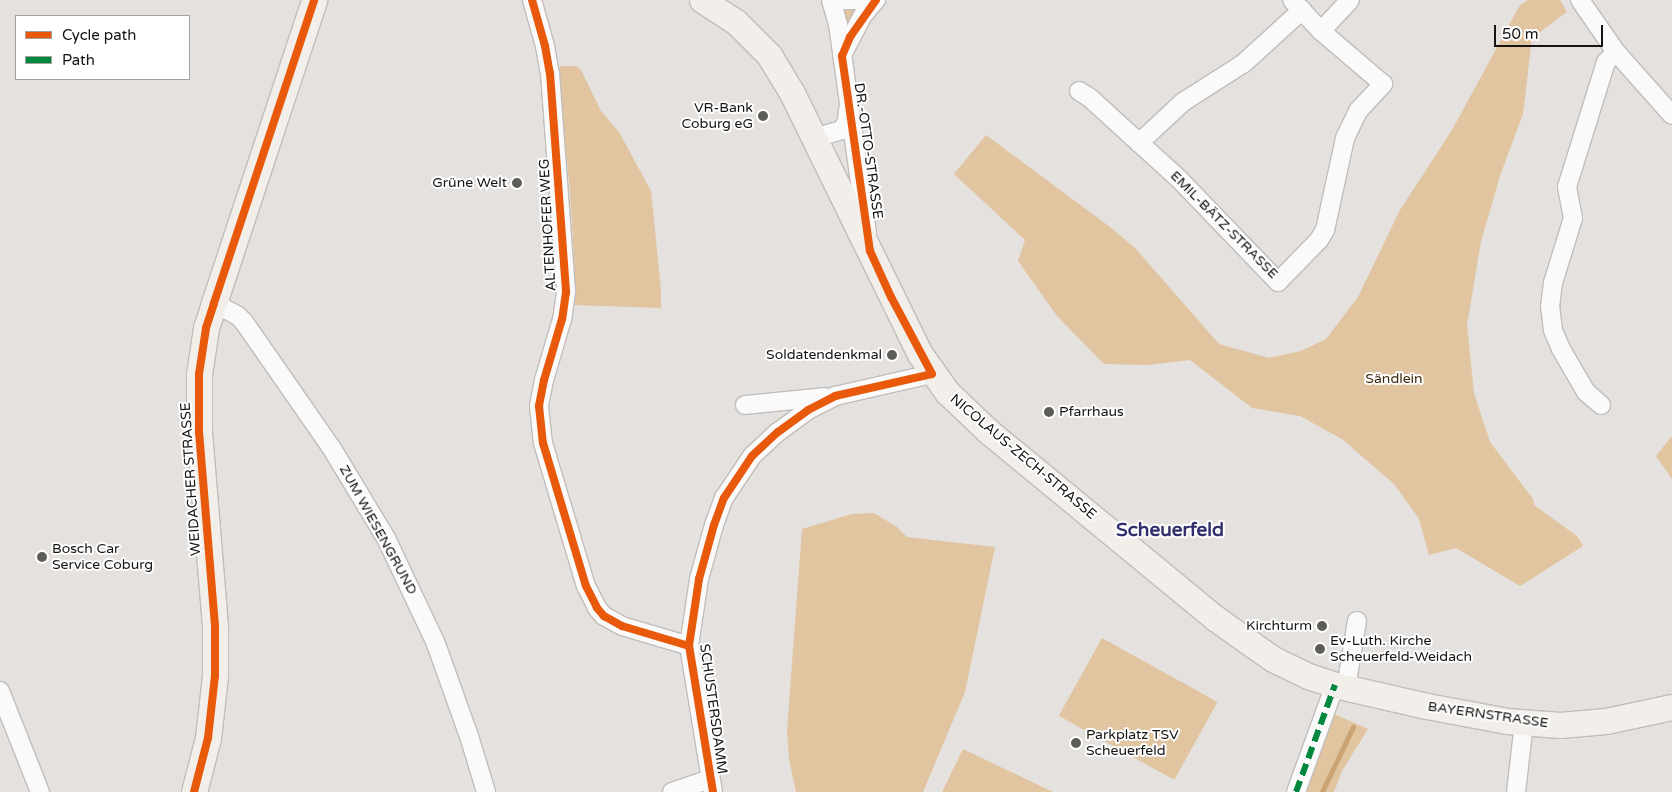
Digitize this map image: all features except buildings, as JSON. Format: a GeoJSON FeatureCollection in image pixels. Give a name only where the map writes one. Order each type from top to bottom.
{"type":"FeatureCollection","features":[{"type":"Feature","properties":{"kind":"street","name":"WEIDACHER STRASSE"},"geometry":{"type":"LineString","coordinates":[[194,792],[208,738],[215,676],[215,626],[198,396],[206,328],[314,0]]}},
{"type":"Feature","properties":{"kind":"street","name":"ALTENHOFER WEG"},"geometry":{"type":"LineString","coordinates":[[532,0],[545,46],[550,73],[566,292],[562,319],[544,380],[539,406],[543,443],[586,586],[596,608],[604,616],[622,626],[689,646]]}},
{"type":"Feature","properties":{"kind":"street","name":"NICOLAUS-ZECH-STRASSE"},"geometry":{"type":"LineString","coordinates":[[702,0],[736,22],[769,56],[792,93],[891,297],[932,374],[947,392],[988,431],[1216,618],[1273,659],[1308,676],[1340,686]]}},
{"type":"Feature","properties":{"kind":"street","name":"DR.-OTTO-STRASSE"},"geometry":{"type":"LineString","coordinates":[[831,0],[838,24],[870,251]]}},
{"type":"Feature","properties":{"kind":"street"},"geometry":{"type":"LineString","coordinates":[[842,0],[868,0]]}},
{"type":"Feature","properties":{"kind":"street"},"geometry":{"type":"LineString","coordinates":[[842,56],[863,15],[876,0]]}},
{"type":"Feature","properties":{"kind":"street"},"geometry":{"type":"LineString","coordinates":[[1320,31],[1350,0]]}},
{"type":"Feature","properties":{"kind":"street"},"geometry":{"type":"LineString","coordinates":[[1580,0],[1616,52],[1672,115]]}},
{"type":"Feature","properties":{"kind":"street","name":"EMIL-BÄTZ-STRASSE"},"geometry":{"type":"LineString","coordinates":[[1079,91],[1090,98],[1214,213],[1278,282],[1322,235],[1345,138],[1358,111],[1383,84],[1320,31],[1297,5],[1244,63],[1206,89],[1182,102],[1139,143]]}},
{"type":"Feature","properties":{"kind":"street"},"geometry":{"type":"LineString","coordinates":[[1602,405],[1586,392],[1561,350],[1553,330],[1550,307],[1553,283],[1573,218],[1567,187],[1606,62],[1616,52]]}},
{"type":"Feature","properties":{"kind":"street","name":"DR.-OTTO-STRASSE"},"geometry":{"type":"LineString","coordinates":[[814,138],[843,128],[847,121],[848,104]]}},
{"type":"Feature","properties":{"kind":"street","name":"ZUM WIESENGRUND"},"geometry":{"type":"LineString","coordinates":[[214,303],[236,314],[244,322],[331,447],[386,538],[436,644],[469,736],[486,792]]}},
{"type":"Feature","properties":{"kind":"street","name":"SCHUSTERSDAMM"},"geometry":{"type":"LineString","coordinates":[[672,792],[711,786],[689,646],[699,579],[714,525],[724,498],[738,474],[752,456],[778,432],[808,410],[835,396],[932,374]]}},
{"type":"Feature","properties":{"kind":"street"},"geometry":{"type":"LineString","coordinates":[[745,404],[835,396]]}},
{"type":"Feature","properties":{"kind":"street"},"geometry":{"type":"LineString","coordinates":[[1296,792],[1340,686],[1357,621]]}},
{"type":"Feature","properties":{"kind":"street","name":"BAYERNSTRASSE"},"geometry":{"type":"LineString","coordinates":[[1340,686],[1427,706],[1524,723],[1560,725],[1606,720],[1672,707]]}},
{"type":"Feature","properties":{"kind":"street"},"geometry":{"type":"LineString","coordinates":[[0,691],[40,792]]}},
{"type":"Feature","properties":{"kind":"street"},"geometry":{"type":"LineString","coordinates":[[1516,792],[1524,723]]}},
{"type":"Feature","properties":{"kind":"green space","name":"Sändlein"},"geometry":{"type":"Polygon","coordinates":[[[1528,0],[1560,0],[1567,12],[1532,38],[1523,114],[1501,173],[1481,241],[1467,325],[1474,393],[1490,442],[1533,499],[1534,505],[1577,536],[1583,546],[1520,586],[1456,548],[1429,555],[1419,519],[1395,485],[1342,439],[1300,416],[1252,408],[1190,360],[1149,365],[1104,364],[1057,316],[1018,261],[1025,240],[954,174],[986,135],[1110,227],[1136,249],[1219,344],[1269,358],[1301,351],[1326,339],[1358,297],[1400,210],[1452,130],[1520,5],[1528,0]]]}},
{"type":"Feature","properties":{"kind":"green space"},"geometry":{"type":"Polygon","coordinates":[[[853,6],[857,9],[849,22],[846,21],[841,7],[853,6]]]}},
{"type":"Feature","properties":{"kind":"green space"},"geometry":{"type":"Polygon","coordinates":[[[561,66],[576,66],[581,70],[601,111],[619,132],[651,191],[661,289],[661,308],[572,305],[575,274],[570,192],[558,71],[561,66]]]}},
{"type":"Feature","properties":{"kind":"green space"},"geometry":{"type":"Polygon","coordinates":[[[1672,436],[1672,479],[1656,456],[1672,436]]]}},
{"type":"Feature","properties":{"kind":"green space"},"geometry":{"type":"Polygon","coordinates":[[[874,513],[897,527],[907,537],[995,547],[965,692],[923,792],[796,792],[789,759],[787,731],[802,529],[852,514],[874,513]]]}},
{"type":"Feature","properties":{"kind":"green space"},"geometry":{"type":"Polygon","coordinates":[[[1102,638],[1217,702],[1174,780],[1059,716],[1102,638]]]}},
{"type":"Feature","properties":{"kind":"green space"},"geometry":{"type":"Polygon","coordinates":[[[1334,714],[1368,729],[1342,771],[1334,792],[1304,792],[1334,714]]]}},
{"type":"Feature","properties":{"kind":"green space"},"geometry":{"type":"Polygon","coordinates":[[[963,749],[1053,792],[942,792],[963,749]]]}},
{"type":"Feature","properties":{"kind":"waterway"},"geometry":{"type":"LineString","coordinates":[[1322,792],[1353,727]]}},
{"type":"Feature","properties":{"kind":"marked path"},"geometry":{"type":"LineString","coordinates":[[1296,792],[1335,685]]}},
{"type":"Feature","properties":{"kind":"cycle path"},"geometry":{"type":"LineString","coordinates":[[194,792],[208,738],[215,676],[215,626],[199,433],[199,374],[206,328],[314,0]]}},
{"type":"Feature","properties":{"kind":"cycle path"},"geometry":{"type":"LineString","coordinates":[[532,0],[545,46],[550,73],[566,292],[562,319],[544,380],[539,406],[543,443],[586,586],[597,608],[604,616],[622,626],[689,646]]}},
{"type":"Feature","properties":{"kind":"cycle path"},"geometry":{"type":"LineString","coordinates":[[713,792],[689,646],[699,579],[714,525],[724,498],[752,456],[778,432],[808,410],[835,396],[932,374],[891,297],[870,251],[842,56],[850,37],[876,0]]}},
{"type":"Feature","properties":{"kind":"place","name":"VR-Bank Coburg eG"},"geometry":{"type":"Point","coordinates":[763,116]}},
{"type":"Feature","properties":{"kind":"place","name":"Grüne Welt"},"geometry":{"type":"Point","coordinates":[517,183]}},
{"type":"Feature","properties":{"kind":"place","name":"Soldatendenkmal"},"geometry":{"type":"Point","coordinates":[892,355]}},
{"type":"Feature","properties":{"kind":"place","name":"Pfarrhaus"},"geometry":{"type":"Point","coordinates":[1049,412]}},
{"type":"Feature","properties":{"kind":"place","name":"Bosch Car Service Coburg"},"geometry":{"type":"Point","coordinates":[42,557]}},
{"type":"Feature","properties":{"kind":"place","name":"Kirchturm"},"geometry":{"type":"Point","coordinates":[1322,626]}},
{"type":"Feature","properties":{"kind":"place","name":"Ev-Luth. Kirche Scheuerfeld-Weidach"},"geometry":{"type":"Point","coordinates":[1320,649]}},
{"type":"Feature","properties":{"kind":"place","name":"Parkplatz TSV Scheuerfeld"},"geometry":{"type":"Point","coordinates":[1076,743]}},
{"type":"Feature","properties":{"kind":"district","name":"Scheuerfeld"},"geometry":{"type":"Point","coordinates":[1170,531]}}]}
